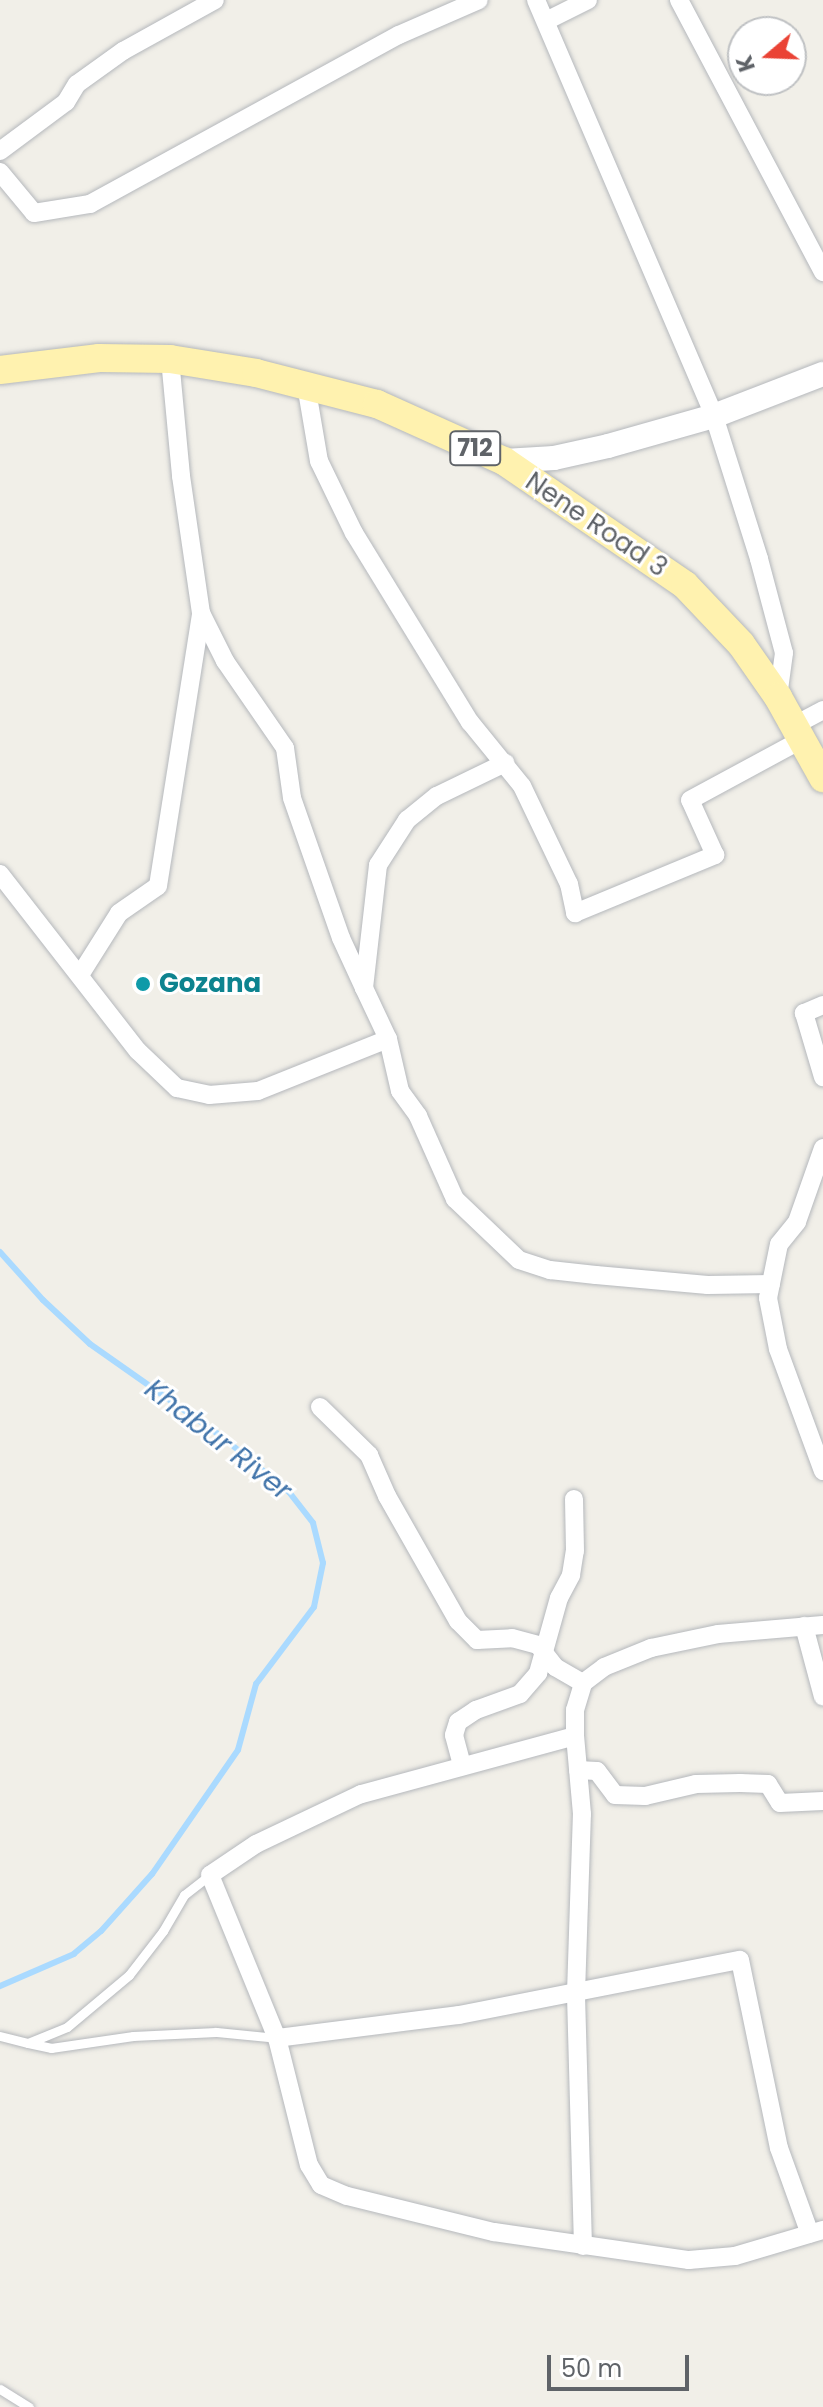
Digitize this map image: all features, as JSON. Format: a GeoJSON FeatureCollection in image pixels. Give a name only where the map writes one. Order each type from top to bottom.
{"type":"FeatureCollection","features":[{"type":"Feature","properties":{"kind":"main road","name":"Nene Road 3"},"geometry":{"type":"LineString","coordinates":[[0,370],[99,358],[170,359],[306,385],[377,404],[504,461],[685,585],[741,644],[778,697],[823,778]]}},
{"type":"Feature","properties":{"kind":"street"},"geometry":{"type":"LineString","coordinates":[[0,151],[66,102],[77,84],[88,75],[123,51],[215,0]]}},
{"type":"Feature","properties":{"kind":"street"},"geometry":{"type":"LineString","coordinates":[[0,172],[34,213],[90,204],[399,35],[479,0]]}},
{"type":"Feature","properties":{"kind":"street"},"geometry":{"type":"LineString","coordinates":[[536,0],[714,416],[759,559],[784,653],[778,697]]}},
{"type":"Feature","properties":{"kind":"street"},"geometry":{"type":"LineString","coordinates":[[546,21],[588,0]]}},
{"type":"Feature","properties":{"kind":"street"},"geometry":{"type":"LineString","coordinates":[[679,0],[823,272]]}},
{"type":"Feature","properties":{"kind":"street"},"geometry":{"type":"LineString","coordinates":[[80,975],[119,913],[158,886],[201,613],[181,476],[170,359]]}},
{"type":"Feature","properties":{"kind":"street"},"geometry":{"type":"LineString","coordinates":[[504,461],[554,458],[714,416],[823,374]]}},
{"type":"Feature","properties":{"kind":"street"},"geometry":{"type":"LineString","coordinates":[[306,385],[319,461],[354,533],[470,722],[505,763],[540,821],[569,884],[575,913],[715,855],[690,800],[799,732],[823,710]]}},
{"type":"Feature","properties":{"kind":"street"},"geometry":{"type":"LineString","coordinates":[[201,613],[225,661],[285,748],[292,798],[341,938],[388,1039],[400,1091],[418,1116],[455,1199],[519,1260],[550,1270],[708,1285],[771,1284]]}},
{"type":"Feature","properties":{"kind":"street"},"geometry":{"type":"LineString","coordinates":[[364,988],[378,865],[407,820],[437,796],[505,763]]}},
{"type":"Feature","properties":{"kind":"street"},"geometry":{"type":"LineString","coordinates":[[0,874],[138,1051],[177,1088],[209,1095],[258,1091],[388,1039]]}},
{"type":"Feature","properties":{"kind":"street"},"geometry":{"type":"LineString","coordinates":[[823,1005],[804,1013],[823,1077]]}},
{"type":"Feature","properties":{"kind":"street"},"geometry":{"type":"LineString","coordinates":[[823,1148],[797,1222],[779,1244],[768,1298],[778,1349],[823,1471]]}},
{"type":"Feature","properties":{"kind":"street"},"geometry":{"type":"LineString","coordinates":[[320,1407],[369,1455],[387,1496],[458,1621],[477,1640],[512,1638],[538,1645],[555,1667],[583,1683]]}},
{"type":"Feature","properties":{"kind":"street"},"geometry":{"type":"LineString","coordinates":[[462,1765],[454,1735],[458,1722],[476,1710],[520,1694],[538,1673],[559,1598],[571,1575],[575,1551],[574,1499]]}},
{"type":"Feature","properties":{"kind":"street"},"geometry":{"type":"LineString","coordinates":[[583,2246],[576,1993],[582,1814],[575,1710],[583,1683],[604,1667],[651,1648],[718,1634],[814,1625],[823,1697]]}},
{"type":"Feature","properties":{"kind":"street"},"geometry":{"type":"LineString","coordinates":[[277,2038],[459,2015],[740,1960],[779,2148],[816,2232],[735,2256],[689,2260],[583,2246],[494,2232],[347,2196],[321,2185],[309,2165],[277,2038],[210,1875],[256,1844],[349,1800],[462,1765],[575,1736]]}},
{"type":"Feature","properties":{"kind":"street"},"geometry":{"type":"LineString","coordinates":[[578,1770],[597,1771],[615,1795],[645,1796],[696,1784],[754,1783],[768,1784],[780,1803],[823,1801]]}},
{"type":"Feature","properties":{"kind":"lane"},"geometry":{"type":"LineString","coordinates":[[28,2043],[67,2027],[129,1975],[163,1931],[184,1895],[210,1875]]}},
{"type":"Feature","properties":{"kind":"lane"},"geometry":{"type":"LineString","coordinates":[[0,2036],[51,2048],[133,2036],[216,2032],[277,2038]]}},
{"type":"Feature","properties":{"kind":"lane"},"geometry":{"type":"LineString","coordinates":[[0,2389],[29,2407]]}},
{"type":"Feature","properties":{"kind":"waterway","name":"Khabur River"},"geometry":{"type":"LineString","coordinates":[[0,1252],[43,1300],[90,1344],[221,1436],[289,1492],[313,1523],[323,1563],[314,1607],[256,1684],[238,1750],[152,1874],[101,1931],[74,1954],[0,1986]]}},
{"type":"Feature","properties":{"kind":"place","name":"Gozana"},"geometry":{"type":"Point","coordinates":[143,984]}}]}
